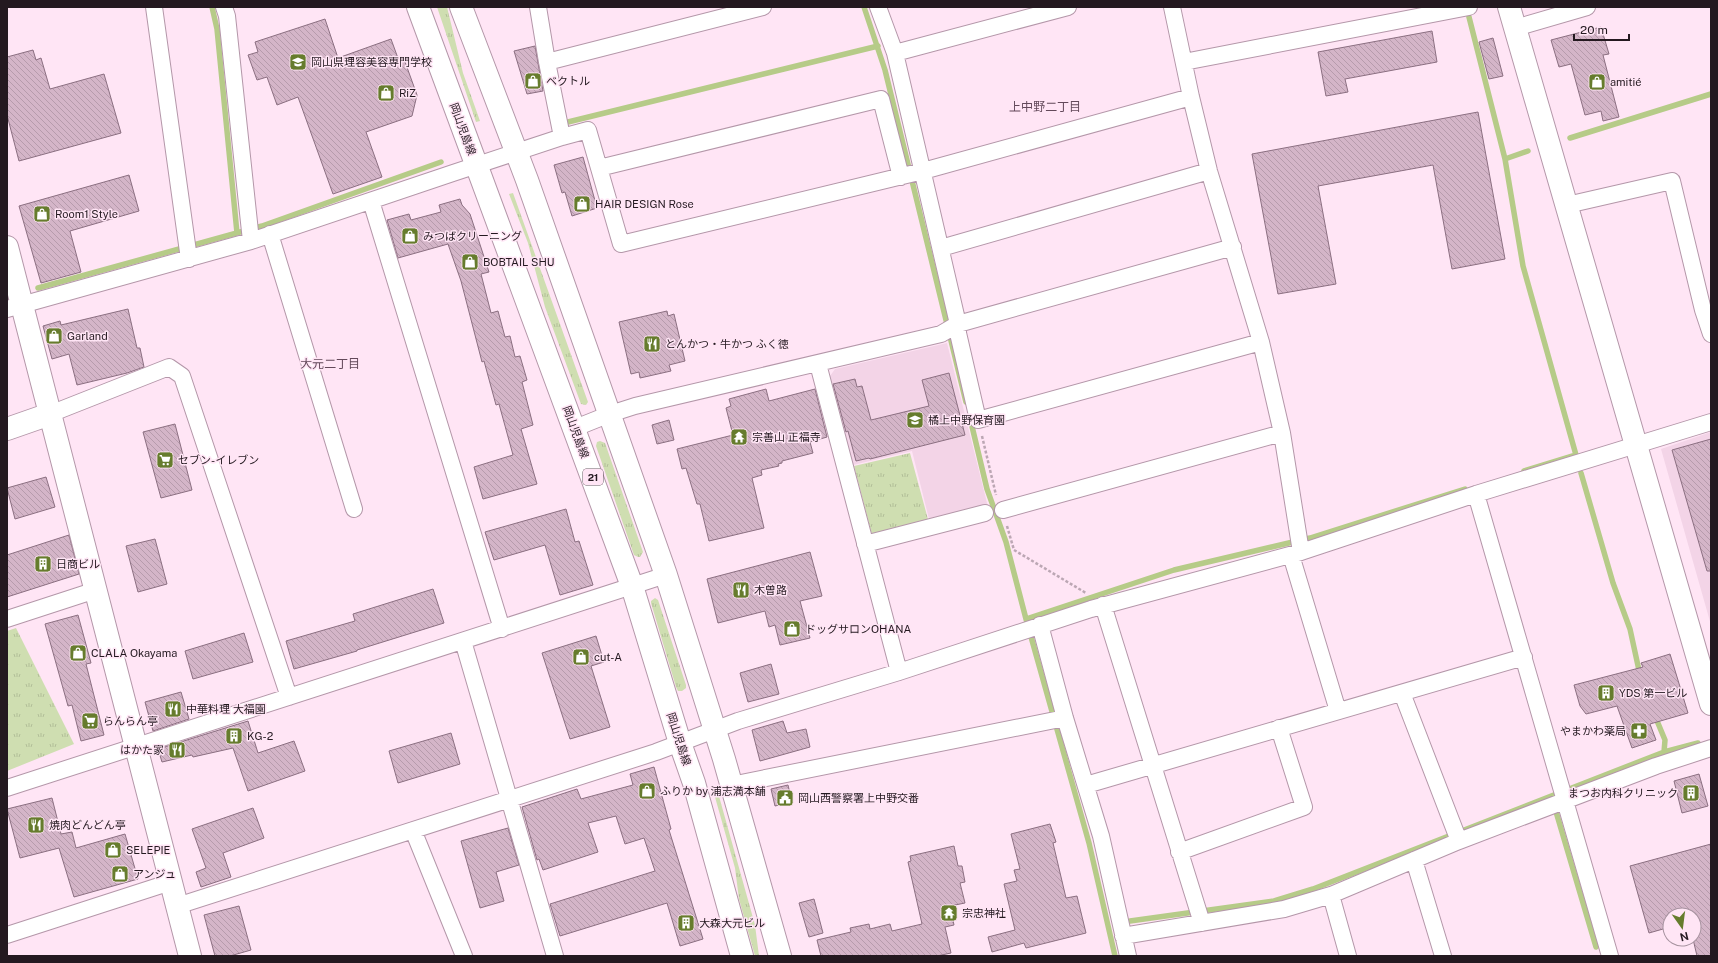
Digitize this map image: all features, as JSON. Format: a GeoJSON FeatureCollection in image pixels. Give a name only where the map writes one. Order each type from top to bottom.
{"type":"FeatureCollection","features":[{"type":"Feature","properties":{"kind":"main road","name":"岡山児島線"},"geometry":{"type":"LineString","coordinates":[[418,7],[575,428],[632,586],[680,743],[694,783],[742,956]]}},
{"type":"Feature","properties":{"kind":"main road"},"geometry":{"type":"LineString","coordinates":[[461,7],[516,153],[610,414],[666,576],[715,730],[780,956]]}},
{"type":"Feature","properties":{"kind":"main road"},"geometry":{"type":"LineString","coordinates":[[1509,7],[1711,704]]}},
{"type":"Feature","properties":{"kind":"main road"},"geometry":{"type":"LineString","coordinates":[[7,247],[14,306],[50,414],[190,956]]}},
{"type":"Feature","properties":{"kind":"main road"},"geometry":{"type":"LineString","coordinates":[[7,429],[50,414]]}},
{"type":"Feature","properties":{"kind":"street"},"geometry":{"type":"LineString","coordinates":[[154,7],[188,251]]}},
{"type":"Feature","properties":{"kind":"street"},"geometry":{"type":"LineString","coordinates":[[224,7],[227,16],[250,233]]}},
{"type":"Feature","properties":{"kind":"street"},"geometry":{"type":"LineString","coordinates":[[538,7],[562,137]]}},
{"type":"Feature","properties":{"kind":"street"},"geometry":{"type":"LineString","coordinates":[[547,62],[763,7]]}},
{"type":"Feature","properties":{"kind":"street"},"geometry":{"type":"LineString","coordinates":[[878,7],[895,53],[912,174]]}},
{"type":"Feature","properties":{"kind":"street"},"geometry":{"type":"LineString","coordinates":[[895,53],[1068,7]]}},
{"type":"Feature","properties":{"kind":"street"},"geometry":{"type":"LineString","coordinates":[[1172,7],[1191,97],[1209,170],[1261,342],[1282,433],[1298,547],[1338,711]]}},
{"type":"Feature","properties":{"kind":"street"},"geometry":{"type":"LineString","coordinates":[[1184,62],[1469,7]]}},
{"type":"Feature","properties":{"kind":"street"},"geometry":{"type":"LineString","coordinates":[[1515,28],[1587,7]]}},
{"type":"Feature","properties":{"kind":"street"},"geometry":{"type":"LineString","coordinates":[[14,306],[250,233],[270,234],[562,137],[588,130],[621,244],[912,174],[1191,97]]}},
{"type":"Feature","properties":{"kind":"street"},"geometry":{"type":"LineString","coordinates":[[599,168],[881,99],[941,248],[951,328],[958,333],[978,420],[1261,342]]}},
{"type":"Feature","properties":{"kind":"street"},"geometry":{"type":"LineString","coordinates":[[941,248],[1209,170]]}},
{"type":"Feature","properties":{"kind":"street"},"geometry":{"type":"LineString","coordinates":[[1567,205],[1672,181],[1711,334]]}},
{"type":"Feature","properties":{"kind":"street"},"geometry":{"type":"LineString","coordinates":[[371,201],[502,629]]}},
{"type":"Feature","properties":{"kind":"street"},"geometry":{"type":"LineString","coordinates":[[270,234],[354,509]]}},
{"type":"Feature","properties":{"kind":"street"},"geometry":{"type":"LineString","coordinates":[[575,428],[634,406],[818,364],[1233,248]]}},
{"type":"Feature","properties":{"kind":"street"},"geometry":{"type":"LineString","coordinates":[[818,364],[899,672]]}},
{"type":"Feature","properties":{"kind":"street"},"geometry":{"type":"LineString","coordinates":[[50,414],[169,367],[182,376],[289,697]]}},
{"type":"Feature","properties":{"kind":"street"},"geometry":{"type":"LineString","coordinates":[[177,906],[656,752],[757,715],[899,672],[1033,627],[1636,446],[1711,422]]}},
{"type":"Feature","properties":{"kind":"street"},"geometry":{"type":"LineString","coordinates":[[1003,510],[1282,433]]}},
{"type":"Feature","properties":{"kind":"street"},"geometry":{"type":"LineString","coordinates":[[1476,494],[1524,657],[1560,800],[1607,955]]}},
{"type":"Feature","properties":{"kind":"street"},"geometry":{"type":"LineString","coordinates":[[865,544],[985,513]]}},
{"type":"Feature","properties":{"kind":"street"},"geometry":{"type":"LineString","coordinates":[[7,788],[666,576]]}},
{"type":"Feature","properties":{"kind":"street"},"geometry":{"type":"LineString","coordinates":[[7,619],[96,590]]}},
{"type":"Feature","properties":{"kind":"street"},"geometry":{"type":"LineString","coordinates":[[1103,605],[1200,916]]}},
{"type":"Feature","properties":{"kind":"street"},"geometry":{"type":"LineString","coordinates":[[1033,627],[1057,720],[1086,784],[1101,836],[1128,956]]}},
{"type":"Feature","properties":{"kind":"street"},"geometry":{"type":"LineString","coordinates":[[462,641],[555,956]]}},
{"type":"Feature","properties":{"kind":"street"},"geometry":{"type":"LineString","coordinates":[[1086,784],[1524,657]]}},
{"type":"Feature","properties":{"kind":"street"},"geometry":{"type":"LineString","coordinates":[[1402,693],[1456,836]]}},
{"type":"Feature","properties":{"kind":"street"},"geometry":{"type":"LineString","coordinates":[[731,785],[1057,720]]}},
{"type":"Feature","properties":{"kind":"street"},"geometry":{"type":"LineString","coordinates":[[1179,852],[1304,807],[1279,728]]}},
{"type":"Feature","properties":{"kind":"street"},"geometry":{"type":"LineString","coordinates":[[1123,936],[1200,916],[1284,909],[1331,895],[1414,860],[1456,836],[1711,748]]}},
{"type":"Feature","properties":{"kind":"street"},"geometry":{"type":"LineString","coordinates":[[413,830],[464,956]]}},
{"type":"Feature","properties":{"kind":"street"},"geometry":{"type":"LineString","coordinates":[[1414,860],[1443,956]]}},
{"type":"Feature","properties":{"kind":"street"},"geometry":{"type":"LineString","coordinates":[[7,935],[171,882]]}},
{"type":"Feature","properties":{"kind":"street"},"geometry":{"type":"LineString","coordinates":[[1331,895],[1348,956]]}},
{"type":"Feature","properties":{"kind":"shaded area"},"geometry":{"type":"Polygon","coordinates":[[[947,343],[988,507],[930,523],[912,451],[853,465],[830,376],[835,369],[947,343]]]}},
{"type":"Feature","properties":{"kind":"shaded area"},"geometry":{"type":"Polygon","coordinates":[[[1711,432],[1711,625],[1661,449],[1711,432]]]}},
{"type":"Feature","properties":{"kind":"green space"},"geometry":{"type":"Polygon","coordinates":[[[437,7],[447,7],[463,73],[480,121],[476,122],[437,7]]]}},
{"type":"Feature","properties":{"kind":"green space"},"geometry":{"type":"Polygon","coordinates":[[[513,193],[588,402],[586,405],[581,404],[545,307],[528,243],[509,194],[513,193]]]}},
{"type":"Feature","properties":{"kind":"green space"},"geometry":{"type":"Polygon","coordinates":[[[600,441],[605,443],[643,552],[640,557],[634,555],[596,446],[597,442],[600,441]]]}},
{"type":"Feature","properties":{"kind":"green space"},"geometry":{"type":"Polygon","coordinates":[[[910,453],[929,523],[872,535],[854,466],[910,453]]]}},
{"type":"Feature","properties":{"kind":"green space"},"geometry":{"type":"Polygon","coordinates":[[[655,598],[658,600],[686,685],[686,688],[682,691],[678,691],[676,687],[651,603],[651,601],[655,598]]]}},
{"type":"Feature","properties":{"kind":"green space"},"geometry":{"type":"Polygon","coordinates":[[[16,628],[74,744],[7,771],[7,631],[16,628]]]}},
{"type":"Feature","properties":{"kind":"green space"},"geometry":{"type":"Polygon","coordinates":[[[715,788],[717,789],[755,925],[759,956],[755,956],[739,899],[735,868],[713,790],[715,788]]]}},
{"type":"Feature","properties":{"kind":"building"},"geometry":{"type":"Polygon","coordinates":[[[325,19],[338,58],[391,39],[399,61],[404,59],[417,95],[412,116],[366,132],[382,177],[333,194],[298,97],[277,105],[267,77],[257,80],[248,55],[258,52],[255,42],[325,19]]]}},
{"type":"Feature","properties":{"kind":"building"},"geometry":{"type":"Polygon","coordinates":[[[1601,27],[1609,54],[1603,55],[1619,117],[1603,121],[1601,111],[1585,115],[1571,64],[1559,67],[1551,40],[1601,27]]]}},
{"type":"Feature","properties":{"kind":"building"},"geometry":{"type":"Polygon","coordinates":[[[1432,31],[1437,62],[1345,79],[1348,92],[1326,96],[1318,52],[1432,31]]]}},
{"type":"Feature","properties":{"kind":"building"},"geometry":{"type":"Polygon","coordinates":[[[1493,38],[1503,76],[1489,79],[1479,42],[1493,38]]]}},
{"type":"Feature","properties":{"kind":"building"},"geometry":{"type":"Polygon","coordinates":[[[535,46],[543,91],[527,94],[514,51],[535,46]]]}},
{"type":"Feature","properties":{"kind":"building"},"geometry":{"type":"Polygon","coordinates":[[[33,50],[36,60],[41,58],[50,89],[104,74],[121,133],[19,161],[7,115],[7,57],[33,50]]]}},
{"type":"Feature","properties":{"kind":"building"},"geometry":{"type":"Polygon","coordinates":[[[1478,112],[1505,259],[1452,269],[1433,165],[1318,186],[1336,284],[1278,294],[1252,154],[1478,112]]]}},
{"type":"Feature","properties":{"kind":"building"},"geometry":{"type":"Polygon","coordinates":[[[583,157],[597,208],[572,216],[565,192],[562,193],[554,165],[583,157]]]}},
{"type":"Feature","properties":{"kind":"building"},"geometry":{"type":"Polygon","coordinates":[[[129,175],[139,211],[70,231],[81,272],[41,283],[19,206],[129,175]]]}},
{"type":"Feature","properties":{"kind":"building"},"geometry":{"type":"Polygon","coordinates":[[[460,199],[462,205],[470,214],[489,272],[481,274],[491,313],[498,311],[505,337],[510,336],[515,357],[520,356],[527,380],[522,382],[533,425],[521,429],[537,484],[483,499],[474,467],[513,455],[499,404],[496,405],[484,361],[482,362],[461,281],[448,244],[398,258],[387,220],[409,214],[411,220],[441,212],[439,205],[460,199]]]}},
{"type":"Feature","properties":{"kind":"building"},"geometry":{"type":"Polygon","coordinates":[[[128,309],[137,348],[140,348],[144,367],[127,373],[77,385],[69,354],[52,359],[43,326],[60,321],[61,325],[128,309]]]}},
{"type":"Feature","properties":{"kind":"building"},"geometry":{"type":"Polygon","coordinates":[[[667,311],[668,316],[674,314],[685,361],[669,365],[671,371],[640,378],[639,372],[631,374],[619,322],[667,311]]]}},
{"type":"Feature","properties":{"kind":"building"},"geometry":{"type":"Polygon","coordinates":[[[949,373],[965,435],[870,459],[856,461],[848,431],[846,432],[833,384],[855,379],[857,387],[862,386],[871,420],[929,406],[922,380],[949,373]]]}},
{"type":"Feature","properties":{"kind":"building"},"geometry":{"type":"Polygon","coordinates":[[[766,389],[769,401],[815,389],[827,437],[810,442],[813,453],[782,461],[782,463],[778,464],[779,466],[761,470],[762,475],[752,478],[764,528],[709,541],[700,504],[697,504],[686,468],[682,469],[677,449],[733,435],[726,408],[731,406],[729,399],[766,389]]]}},
{"type":"Feature","properties":{"kind":"building"},"geometry":{"type":"Polygon","coordinates":[[[669,420],[674,440],[657,444],[652,425],[669,420]]]}},
{"type":"Feature","properties":{"kind":"building"},"geometry":{"type":"Polygon","coordinates":[[[175,424],[192,490],[161,498],[143,432],[175,424]]]}},
{"type":"Feature","properties":{"kind":"building"},"geometry":{"type":"Polygon","coordinates":[[[1711,439],[1711,571],[1707,571],[1672,450],[1711,439]]]}},
{"type":"Feature","properties":{"kind":"building"},"geometry":{"type":"Polygon","coordinates":[[[46,477],[55,507],[15,519],[7,488],[46,477]]]}},
{"type":"Feature","properties":{"kind":"building"},"geometry":{"type":"Polygon","coordinates":[[[566,509],[575,542],[579,541],[593,585],[560,595],[545,545],[494,560],[485,532],[566,509]]]}},
{"type":"Feature","properties":{"kind":"building","name":"日商ビル"},"geometry":{"type":"Polygon","coordinates":[[[69,535],[79,574],[7,597],[7,555],[69,535]]]}},
{"type":"Feature","properties":{"kind":"building"},"geometry":{"type":"Polygon","coordinates":[[[155,539],[167,584],[138,592],[126,546],[155,539]]]}},
{"type":"Feature","properties":{"kind":"building"},"geometry":{"type":"Polygon","coordinates":[[[810,552],[822,596],[800,601],[810,638],[780,645],[775,625],[769,627],[765,611],[718,623],[707,579],[810,552]]]}},
{"type":"Feature","properties":{"kind":"building"},"geometry":{"type":"Polygon","coordinates":[[[433,589],[444,623],[357,651],[294,669],[286,641],[355,621],[353,614],[433,589]]]}},
{"type":"Feature","properties":{"kind":"building"},"geometry":{"type":"Polygon","coordinates":[[[78,615],[91,663],[86,664],[104,735],[81,741],[72,705],[68,706],[45,624],[78,615]]]}},
{"type":"Feature","properties":{"kind":"building"},"geometry":{"type":"Polygon","coordinates":[[[244,633],[253,662],[193,679],[185,651],[244,633]]]}},
{"type":"Feature","properties":{"kind":"building"},"geometry":{"type":"Polygon","coordinates":[[[596,636],[604,662],[591,666],[610,727],[570,739],[542,653],[596,636]]]}},
{"type":"Feature","properties":{"kind":"building"},"geometry":{"type":"Polygon","coordinates":[[[1670,654],[1688,713],[1650,724],[1656,740],[1632,748],[1617,706],[1586,714],[1580,706],[1574,685],[1643,667],[1641,663],[1670,654]]]}},
{"type":"Feature","properties":{"kind":"building"},"geometry":{"type":"Polygon","coordinates":[[[771,664],[779,694],[748,702],[740,673],[771,664]]]}},
{"type":"Feature","properties":{"kind":"building"},"geometry":{"type":"Polygon","coordinates":[[[181,692],[189,719],[153,731],[145,702],[181,692]]]}},
{"type":"Feature","properties":{"kind":"building"},"geometry":{"type":"Polygon","coordinates":[[[248,721],[258,753],[294,741],[305,771],[248,791],[233,748],[162,762],[158,749],[248,721]]]}},
{"type":"Feature","properties":{"kind":"building"},"geometry":{"type":"Polygon","coordinates":[[[783,721],[787,733],[806,729],[810,747],[760,761],[752,730],[783,721]]]}},
{"type":"Feature","properties":{"kind":"building"},"geometry":{"type":"Polygon","coordinates":[[[451,733],[460,764],[398,783],[389,751],[451,733]]]}},
{"type":"Feature","properties":{"kind":"building"},"geometry":{"type":"Polygon","coordinates":[[[654,767],[671,829],[669,830],[703,939],[680,946],[667,903],[560,936],[550,904],[655,871],[644,838],[625,844],[616,816],[588,823],[598,852],[543,870],[539,859],[537,860],[522,807],[577,789],[581,799],[633,785],[630,774],[654,767]]]}},
{"type":"Feature","properties":{"kind":"building","name":"まつお内科クリニック"},"geometry":{"type":"Polygon","coordinates":[[[1699,774],[1708,806],[1682,813],[1674,781],[1699,774]]]}},
{"type":"Feature","properties":{"kind":"building","name":"岡山西警察署上中野交番"},"geometry":{"type":"Polygon","coordinates":[[[788,785],[792,802],[775,806],[771,789],[788,785]]]}},
{"type":"Feature","properties":{"kind":"building"},"geometry":{"type":"Polygon","coordinates":[[[52,798],[61,834],[72,832],[76,848],[125,834],[138,879],[74,897],[59,848],[20,858],[7,809],[52,798]]]}},
{"type":"Feature","properties":{"kind":"building"},"geometry":{"type":"Polygon","coordinates":[[[253,808],[264,838],[223,853],[231,877],[201,887],[196,872],[206,868],[192,829],[253,808]]]}},
{"type":"Feature","properties":{"kind":"building"},"geometry":{"type":"Polygon","coordinates":[[[1050,824],[1056,842],[1053,843],[1066,898],[1077,896],[1086,933],[1026,948],[1024,943],[992,952],[988,937],[1015,930],[1004,884],[1017,881],[1014,870],[1020,869],[1011,834],[1050,824]]]}},
{"type":"Feature","properties":{"kind":"building"},"geometry":{"type":"Polygon","coordinates":[[[508,828],[519,865],[496,872],[504,901],[480,908],[461,841],[508,828]]]}},
{"type":"Feature","properties":{"kind":"building"},"geometry":{"type":"Polygon","coordinates":[[[1711,844],[1711,956],[1697,956],[1695,947],[1702,947],[1702,907],[1662,907],[1662,929],[1649,933],[1630,866],[1711,844]]]}},
{"type":"Feature","properties":{"kind":"building"},"geometry":{"type":"Polygon","coordinates":[[[954,846],[958,866],[962,866],[965,882],[960,883],[965,903],[950,906],[954,925],[945,927],[951,953],[937,956],[821,956],[817,940],[851,932],[850,928],[869,924],[870,929],[890,924],[892,931],[922,924],[908,862],[911,861],[910,856],[954,846]]]}},
{"type":"Feature","properties":{"kind":"building"},"geometry":{"type":"Polygon","coordinates":[[[814,899],[823,933],[809,937],[799,903],[814,899]]]}},
{"type":"Feature","properties":{"kind":"building"},"geometry":{"type":"Polygon","coordinates":[[[239,906],[251,950],[230,956],[215,956],[204,915],[239,906]]]}},
{"type":"Feature","properties":{"kind":"waterway"},"geometry":{"type":"LineString","coordinates":[[212,7],[217,29],[237,233]]}},
{"type":"Feature","properties":{"kind":"waterway"},"geometry":{"type":"LineString","coordinates":[[864,7],[885,70],[966,402]]}},
{"type":"Feature","properties":{"kind":"waterway"},"geometry":{"type":"LineString","coordinates":[[1469,17],[1505,159]]}},
{"type":"Feature","properties":{"kind":"waterway"},"geometry":{"type":"LineString","coordinates":[[568,122],[878,46]]}},
{"type":"Feature","properties":{"kind":"waterway"},"geometry":{"type":"LineString","coordinates":[[1570,138],[1711,94]]}},
{"type":"Feature","properties":{"kind":"waterway"},"geometry":{"type":"LineString","coordinates":[[1524,471],[1576,455],[1523,266],[1505,159],[1528,151]]}},
{"type":"Feature","properties":{"kind":"waterway"},"geometry":{"type":"LineString","coordinates":[[38,288],[262,226],[441,162]]}},
{"type":"Feature","properties":{"kind":"waterway"},"geometry":{"type":"LineString","coordinates":[[970,418],[987,489],[1006,542],[1089,843],[1115,956]]}},
{"type":"Feature","properties":{"kind":"waterway"},"geometry":{"type":"LineString","coordinates":[[1581,473],[1613,583],[1630,629],[1640,675]]}},
{"type":"Feature","properties":{"kind":"waterway"},"geometry":{"type":"LineString","coordinates":[[1026,619],[1174,570],[1310,538],[1465,489]]}},
{"type":"Feature","properties":{"kind":"waterway"},"geometry":{"type":"LineString","coordinates":[[1655,716],[1665,740],[1664,752]]}},
{"type":"Feature","properties":{"kind":"waterway"},"geometry":{"type":"LineString","coordinates":[[1130,921],[1274,901],[1313,889],[1664,752],[1698,743]]}},
{"type":"Feature","properties":{"kind":"waterway"},"geometry":{"type":"LineString","coordinates":[[1554,805],[1596,947]]}},
{"type":"Feature","properties":{"kind":"place","name":"岡山県理容美容専門学校"},"geometry":{"type":"Point","coordinates":[298,62]}},
{"type":"Feature","properties":{"kind":"place","name":"ベクトル"},"geometry":{"type":"Point","coordinates":[533,81]}},
{"type":"Feature","properties":{"kind":"place","name":"amitié"},"geometry":{"type":"Point","coordinates":[1597,82]}},
{"type":"Feature","properties":{"kind":"place","name":"RiZ"},"geometry":{"type":"Point","coordinates":[386,93]}},
{"type":"Feature","properties":{"kind":"place","name":"HAIR DESIGN Rose"},"geometry":{"type":"Point","coordinates":[582,204]}},
{"type":"Feature","properties":{"kind":"place","name":"Room1 Style"},"geometry":{"type":"Point","coordinates":[42,214]}},
{"type":"Feature","properties":{"kind":"place","name":"みつばクリーニング"},"geometry":{"type":"Point","coordinates":[410,236]}},
{"type":"Feature","properties":{"kind":"place","name":"BOBTAIL SHU"},"geometry":{"type":"Point","coordinates":[470,262]}},
{"type":"Feature","properties":{"kind":"place","name":"Garland"},"geometry":{"type":"Point","coordinates":[54,336]}},
{"type":"Feature","properties":{"kind":"place","name":"とんかつ・牛かつ ふく徳"},"geometry":{"type":"Point","coordinates":[652,344]}},
{"type":"Feature","properties":{"kind":"place","name":"橘上中野保育園"},"geometry":{"type":"Point","coordinates":[915,420]}},
{"type":"Feature","properties":{"kind":"place","name":"宗善山 正福寺"},"geometry":{"type":"Point","coordinates":[739,437]}},
{"type":"Feature","properties":{"kind":"place","name":"セブン-イレブン"},"geometry":{"type":"Point","coordinates":[165,460]}},
{"type":"Feature","properties":{"kind":"place","name":"日商ビル"},"geometry":{"type":"Point","coordinates":[43,564]}},
{"type":"Feature","properties":{"kind":"place","name":"木曽路"},"geometry":{"type":"Point","coordinates":[741,590]}},
{"type":"Feature","properties":{"kind":"place","name":"ドッグサロンOHANA"},"geometry":{"type":"Point","coordinates":[792,629]}},
{"type":"Feature","properties":{"kind":"place","name":"CLALA Okayama"},"geometry":{"type":"Point","coordinates":[78,653]}},
{"type":"Feature","properties":{"kind":"place","name":"cut-A"},"geometry":{"type":"Point","coordinates":[581,657]}},
{"type":"Feature","properties":{"kind":"place","name":"YDS 第一ビル"},"geometry":{"type":"Point","coordinates":[1606,693]}},
{"type":"Feature","properties":{"kind":"place","name":"中華料理 大福園"},"geometry":{"type":"Point","coordinates":[173,709]}},
{"type":"Feature","properties":{"kind":"place","name":"らんらん亭"},"geometry":{"type":"Point","coordinates":[90,721]}},
{"type":"Feature","properties":{"kind":"place","name":"やまかわ薬局"},"geometry":{"type":"Point","coordinates":[1639,731]}},
{"type":"Feature","properties":{"kind":"place","name":"KG-2"},"geometry":{"type":"Point","coordinates":[234,736]}},
{"type":"Feature","properties":{"kind":"place","name":"はかた家"},"geometry":{"type":"Point","coordinates":[177,750]}},
{"type":"Feature","properties":{"kind":"place","name":"ふりか by 浦志満本舗"},"geometry":{"type":"Point","coordinates":[647,791]}},
{"type":"Feature","properties":{"kind":"place","name":"まつお内科クリニック"},"geometry":{"type":"Point","coordinates":[1691,793]}},
{"type":"Feature","properties":{"kind":"place","name":"岡山西警察署上中野交番"},"geometry":{"type":"Point","coordinates":[785,798]}},
{"type":"Feature","properties":{"kind":"place","name":"焼肉どんどん亭"},"geometry":{"type":"Point","coordinates":[36,825]}},
{"type":"Feature","properties":{"kind":"place","name":"SELEPIE"},"geometry":{"type":"Point","coordinates":[113,850]}},
{"type":"Feature","properties":{"kind":"place","name":"アンジュ"},"geometry":{"type":"Point","coordinates":[120,874]}},
{"type":"Feature","properties":{"kind":"place","name":"宗忠神社"},"geometry":{"type":"Point","coordinates":[949,913]}},
{"type":"Feature","properties":{"kind":"place","name":"大森大元ビル"},"geometry":{"type":"Point","coordinates":[686,923]}},
{"type":"Feature","properties":{"kind":"district","name":"上中野二丁目"},"geometry":{"type":"Point","coordinates":[1045,107]}},
{"type":"Feature","properties":{"kind":"district","name":"大元二丁目"},"geometry":{"type":"Point","coordinates":[330,364]}}]}
